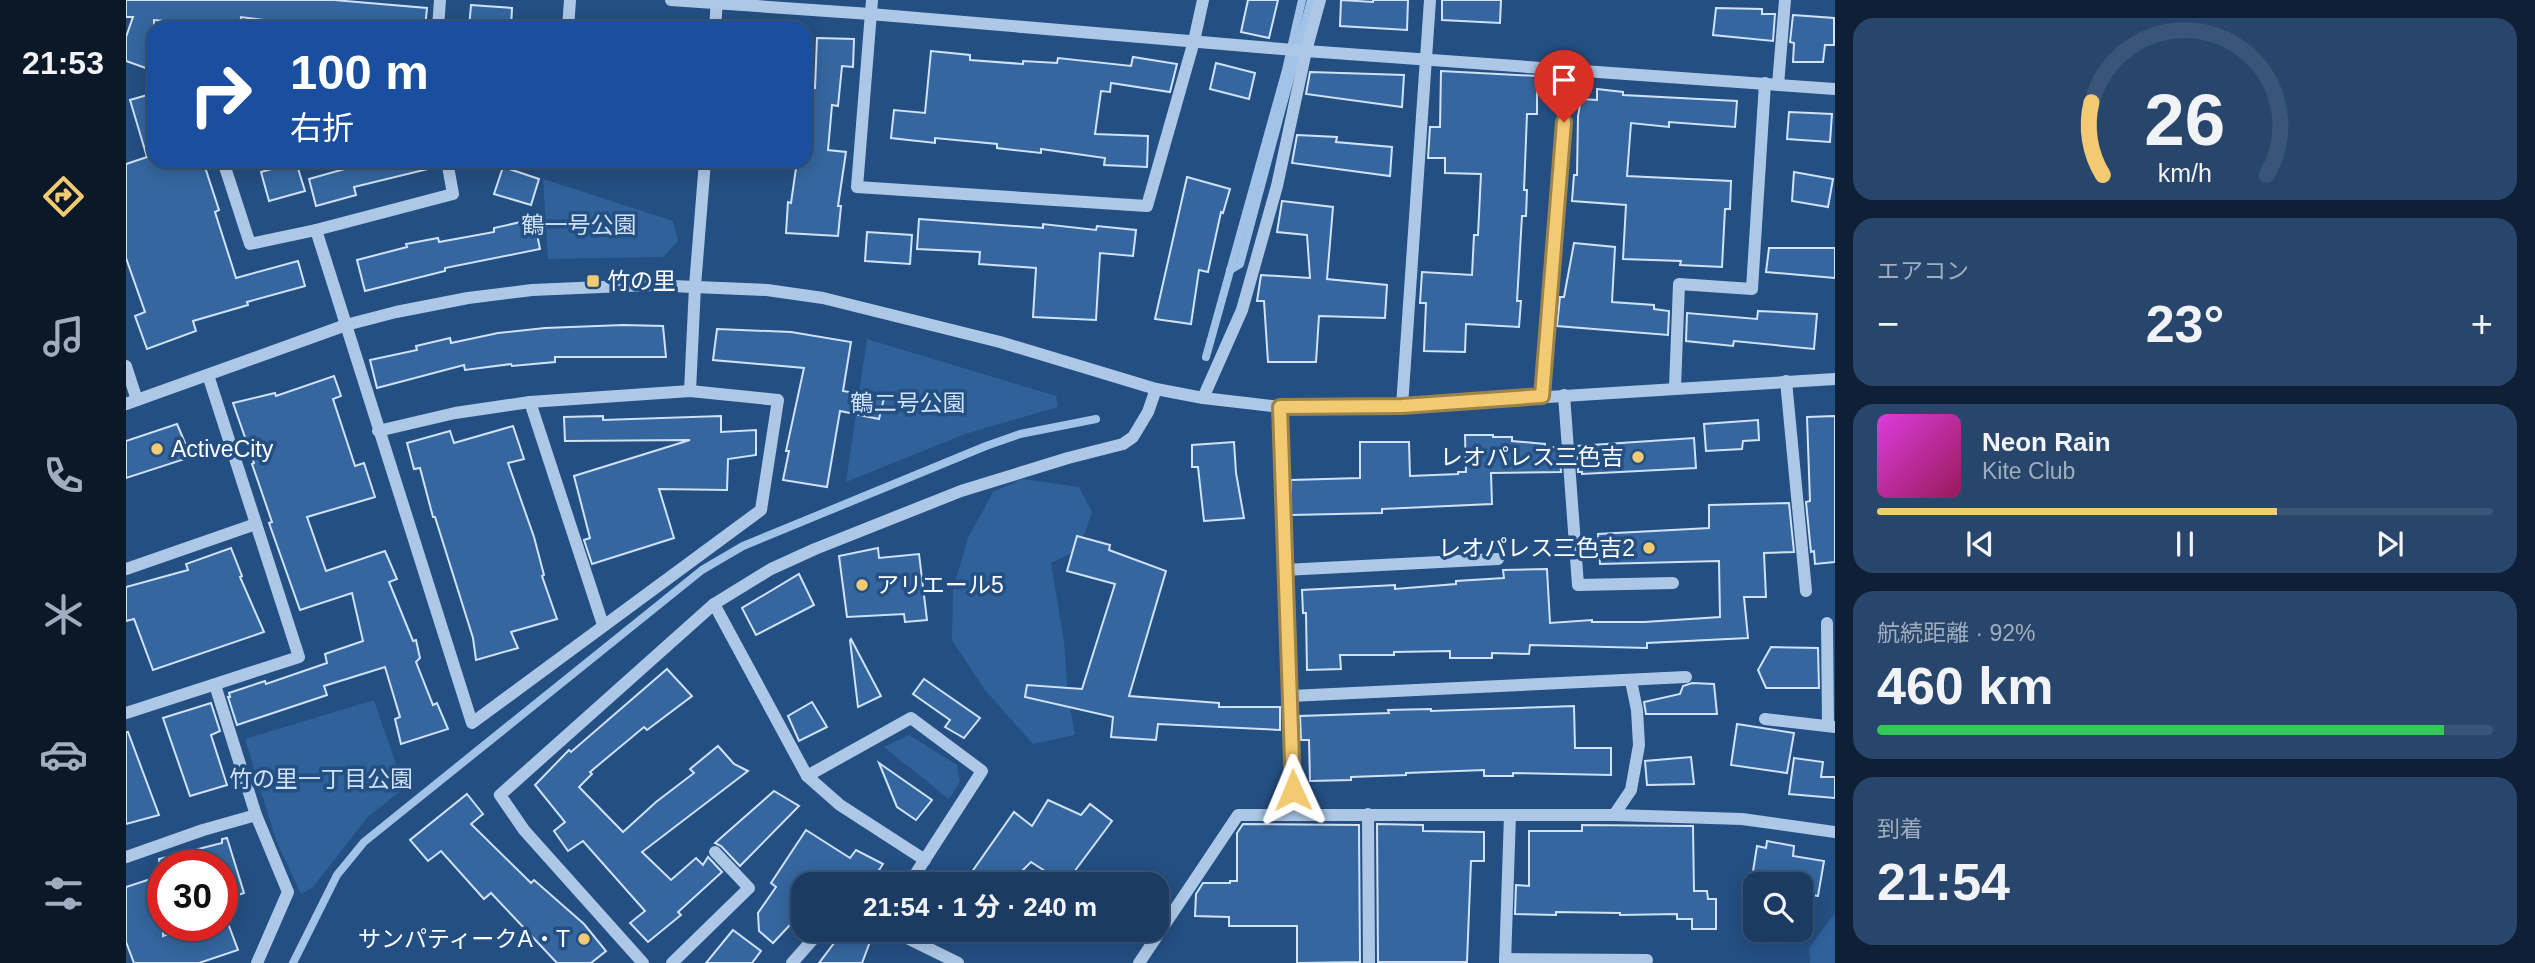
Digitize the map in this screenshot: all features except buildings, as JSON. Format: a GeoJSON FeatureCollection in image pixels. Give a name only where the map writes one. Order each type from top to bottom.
{"type":"FeatureCollection","features":[{"type":"Feature","properties":{"kind":"street"},"geometry":{"type":"LineString","coordinates":[[438,21],[440,0]]}},
{"type":"Feature","properties":{"kind":"street"},"geometry":{"type":"LineString","coordinates":[[568,21],[570,0]]}},
{"type":"Feature","properties":{"kind":"street"},"geometry":{"type":"LineString","coordinates":[[671,0],[1304,51],[1835,89]]}},
{"type":"Feature","properties":{"kind":"street"},"geometry":{"type":"LineString","coordinates":[[872,0],[857,187],[1147,206],[1203,0]]}},
{"type":"Feature","properties":{"kind":"street"},"geometry":{"type":"LineString","coordinates":[[1203,398],[1242,310],[1277,186],[1304,51],[1320,0]]}},
{"type":"Feature","properties":{"kind":"street"},"geometry":{"type":"LineString","coordinates":[[1402,406],[1430,0]]}},
{"type":"Feature","properties":{"kind":"street"},"geometry":{"type":"LineString","coordinates":[[1675,387],[1679,284],[1752,289],[1772,84],[1785,0]]}},
{"type":"Feature","properties":{"kind":"street"},"geometry":{"type":"LineString","coordinates":[[716,21],[717,2]]}},
{"type":"Feature","properties":{"kind":"street"},"geometry":{"type":"LineString","coordinates":[[1542,396],[1567,70]]}},
{"type":"Feature","properties":{"kind":"street"},"geometry":{"type":"LineString","coordinates":[[225,168],[250,244],[316,230],[453,194],[448,168]]}},
{"type":"Feature","properties":{"kind":"street"},"geometry":{"type":"LineString","coordinates":[[690,391],[704,168]]}},
{"type":"Feature","properties":{"kind":"street"},"geometry":{"type":"LineString","coordinates":[[316,230],[378,431],[472,723],[761,510],[778,400],[690,391],[530,402],[455,413],[378,431]]}},
{"type":"Feature","properties":{"kind":"street"},"geometry":{"type":"LineString","coordinates":[[126,366],[132,402],[346,325],[396,312],[468,298],[532,290],[584,286],[695,286],[766,290],[845,303],[1000,342],[1156,389],[1203,398],[1280,407],[1402,406],[1835,379]]}},
{"type":"Feature","properties":{"kind":"street"},"geometry":{"type":"LineString","coordinates":[[126,713],[299,657],[208,375]]}},
{"type":"Feature","properties":{"kind":"street"},"geometry":{"type":"LineString","coordinates":[[1786,381],[1806,591]]}},
{"type":"Feature","properties":{"kind":"street"},"geometry":{"type":"LineString","coordinates":[[643,963],[524,830],[500,795],[714,604],[771,569],[961,491],[1123,444],[1133,437],[1148,412],[1156,389]]}},
{"type":"Feature","properties":{"kind":"street"},"geometry":{"type":"LineString","coordinates":[[1564,395],[1578,585],[1674,583]]}},
{"type":"Feature","properties":{"kind":"street"},"geometry":{"type":"LineString","coordinates":[[530,402],[603,625]]}},
{"type":"Feature","properties":{"kind":"street"},"geometry":{"type":"LineString","coordinates":[[1280,407],[1293,813]]}},
{"type":"Feature","properties":{"kind":"street"},"geometry":{"type":"LineString","coordinates":[[126,569],[256,524]]}},
{"type":"Feature","properties":{"kind":"street"},"geometry":{"type":"LineString","coordinates":[[1284,570],[1498,559]]}},
{"type":"Feature","properties":{"kind":"street"},"geometry":{"type":"LineString","coordinates":[[714,604],[807,776],[840,805],[925,860]]}},
{"type":"Feature","properties":{"kind":"street"},"geometry":{"type":"LineString","coordinates":[[1765,719],[1831,727],[1827,624]]}},
{"type":"Feature","properties":{"kind":"street"},"geometry":{"type":"LineString","coordinates":[[1291,696],[1686,677]]}},
{"type":"Feature","properties":{"kind":"street"},"geometry":{"type":"LineString","coordinates":[[1614,815],[1631,790],[1639,745],[1637,710],[1631,681]]}},
{"type":"Feature","properties":{"kind":"street"},"geometry":{"type":"LineString","coordinates":[[215,685],[256,814],[288,892],[257,963]]}},
{"type":"Feature","properties":{"kind":"street"},"geometry":{"type":"LineString","coordinates":[[807,776],[911,718],[982,771],[917,872]]}},
{"type":"Feature","properties":{"kind":"street"},"geometry":{"type":"LineString","coordinates":[[126,857],[256,814]]}},
{"type":"Feature","properties":{"kind":"street"},"geometry":{"type":"LineString","coordinates":[[1368,814],[1368,963]]}},
{"type":"Feature","properties":{"kind":"street"},"geometry":{"type":"LineString","coordinates":[[1510,814],[1505,961],[1647,960]]}},
{"type":"Feature","properties":{"kind":"street"},"geometry":{"type":"LineString","coordinates":[[1139,963],[1238,815],[1614,815],[1742,819],[1835,832]]}},
{"type":"Feature","properties":{"kind":"street"},"geometry":{"type":"LineString","coordinates":[[672,963],[749,888],[715,852]]}},
{"type":"Feature","properties":{"kind":"street"},"geometry":{"type":"LineString","coordinates":[[792,963],[810,942]]}},
{"type":"Feature","properties":{"kind":"street"},"geometry":{"type":"LineString","coordinates":[[915,942],[958,963]]}},
{"type":"Feature","properties":{"kind":"green space","name":"鶴一号公園"},"geometry":{"type":"Polygon","coordinates":[[[543,179],[673,221],[678,241],[663,257],[548,259],[543,179]]]}},
{"type":"Feature","properties":{"kind":"green space","name":"鶴二号公園"},"geometry":{"type":"Polygon","coordinates":[[[867,339],[1056,396],[1058,407],[965,434],[846,482],[867,339]]]}},
{"type":"Feature","properties":{"kind":"green space"},"geometry":{"type":"Polygon","coordinates":[[[1022,479],[1079,487],[1092,512],[1079,549],[1051,563],[1075,735],[1033,744],[985,690],[952,640],[953,589],[968,538],[993,492],[1022,479]]]}},
{"type":"Feature","properties":{"kind":"green space","name":"竹の里一丁目公園"},"geometry":{"type":"Polygon","coordinates":[[[374,700],[404,788],[367,818],[313,887],[301,894],[276,840],[245,739],[374,700]]]}},
{"type":"Feature","properties":{"kind":"green space"},"geometry":{"type":"Polygon","coordinates":[[[909,735],[957,765],[960,782],[949,799],[884,747],[909,735]]]}},
{"type":"Feature","properties":{"kind":"green space"},"geometry":{"type":"Polygon","coordinates":[[[1835,913],[1835,963],[1810,963],[1809,948],[1835,913]]]}},
{"type":"Feature","properties":{"kind":"waterway"},"geometry":{"type":"LineString","coordinates":[[1206,357],[1286,70],[1302,0]]}},
{"type":"Feature","properties":{"kind":"waterway"},"geometry":{"type":"LineString","coordinates":[[1230,270],[1240,264],[1311,0]]}},
{"type":"Feature","properties":{"kind":"waterway"},"geometry":{"type":"LineString","coordinates":[[293,963],[337,875],[364,842],[702,570],[743,546],[986,446],[1020,434],[1096,419]]}},
{"type":"Feature","properties":{"kind":"place","name":"竹の里"},"geometry":{"type":"Point","coordinates":[593,281]}},
{"type":"Feature","properties":{"kind":"place","name":"ActiveCity"},"geometry":{"type":"Point","coordinates":[157,449]}},
{"type":"Feature","properties":{"kind":"place","name":"レオパレス三色吉"},"geometry":{"type":"Point","coordinates":[1638,457]}},
{"type":"Feature","properties":{"kind":"place","name":"レオパレス三色吉2"},"geometry":{"type":"Point","coordinates":[1649,548]}},
{"type":"Feature","properties":{"kind":"place","name":"アリエール5"},"geometry":{"type":"Point","coordinates":[862,585]}},
{"type":"Feature","properties":{"kind":"place","name":"サンパティークA・T"},"geometry":{"type":"Point","coordinates":[584,939]}},
{"type":"Feature","properties":{"kind":"route"},"geometry":{"type":"LineString","coordinates":[[1293,790],[1280,407],[1402,406],[1542,396],[1564,122]]}}]}
